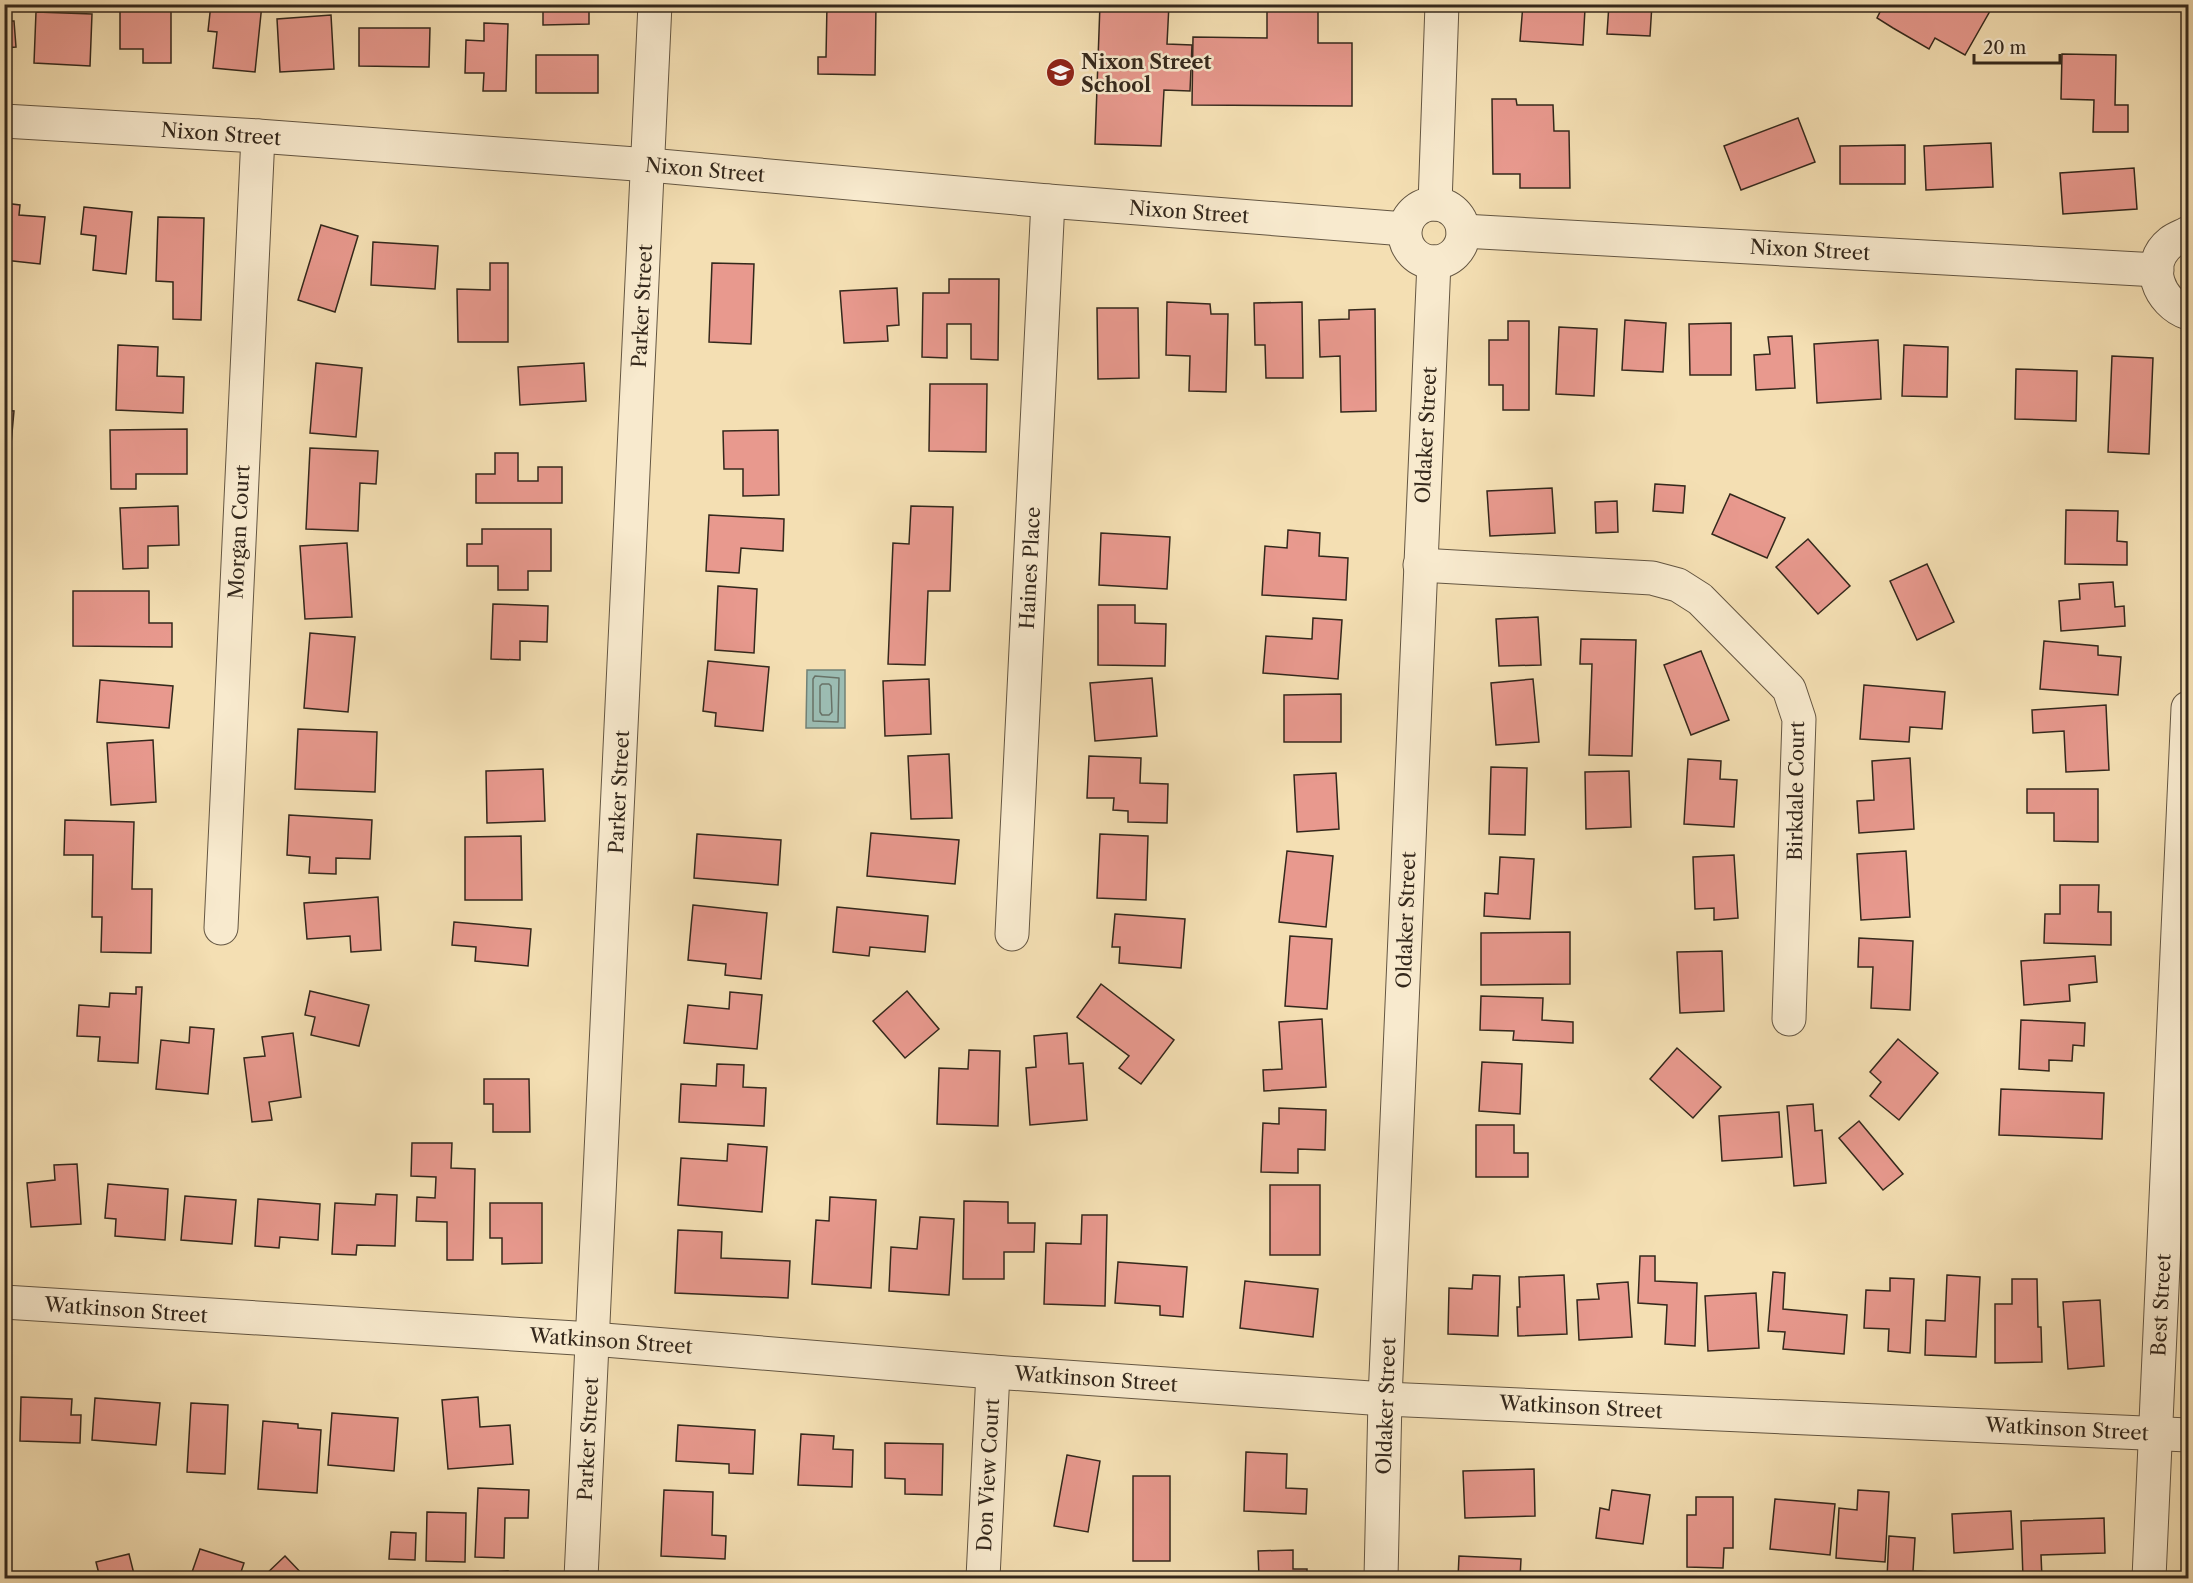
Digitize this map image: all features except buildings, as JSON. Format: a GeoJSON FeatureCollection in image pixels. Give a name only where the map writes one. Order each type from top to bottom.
{"type":"FeatureCollection","features":[{"type":"Feature","properties":{"kind":"street","name":"Parker Street"},"geometry":{"type":"LineString","coordinates":[[581,1578],[655,4]]}},
{"type":"Feature","properties":{"kind":"street"},"geometry":{"type":"LineString","coordinates":[[1435,204],[1442,4]]}},
{"type":"Feature","properties":{"kind":"street","name":"Nixon Street"},"geometry":{"type":"LineString","coordinates":[[4,121],[258,136],[649,165],[1048,201],[1405,229]]}},
{"type":"Feature","properties":{"kind":"street","name":"Morgan Court"},"geometry":{"type":"LineString","coordinates":[[221,928],[258,136]]}},
{"type":"Feature","properties":{"kind":"street","name":"Haines Place"},"geometry":{"type":"LineString","coordinates":[[1012,934],[1048,201]]}},
{"type":"Feature","properties":{"kind":"street"},"geometry":{"type":"LineString","coordinates":[[1435,204],[1450,209],[1457,216],[1463,231],[1460,245],[1452,256],[1443,261],[1434,262],[1424,260],[1413,252],[1408,245],[1405,229],[1414,212],[1435,204]]}},
{"type":"Feature","properties":{"kind":"street","name":"Nixon Street"},"geometry":{"type":"LineString","coordinates":[[1463,231],[2157,270]]}},
{"type":"Feature","properties":{"kind":"street"},"geometry":{"type":"LineString","coordinates":[[2188,233],[2171,242],[2162,253],[2157,270],[2160,290],[2169,303],[2188,313]]}},
{"type":"Feature","properties":{"kind":"street","name":"Oldaker Street"},"geometry":{"type":"LineString","coordinates":[[1381,1578],[1385,1399],[1434,262]]}},
{"type":"Feature","properties":{"kind":"street","name":"Birkdale Court"},"geometry":{"type":"LineString","coordinates":[[1420,566],[1652,578],[1678,585],[1700,599],[1789,689],[1800,719],[1789,1019]]}},
{"type":"Feature","properties":{"kind":"street","name":"Best Street"},"geometry":{"type":"LineString","coordinates":[[2149,1578],[2186,822],[2188,708]]}},
{"type":"Feature","properties":{"kind":"street","name":"Watkinson Street"},"geometry":{"type":"LineString","coordinates":[[4,1302],[592,1339],[993,1372],[1385,1399],[2188,1435]]}},
{"type":"Feature","properties":{"kind":"street","name":"Don View Court"},"geometry":{"type":"LineString","coordinates":[[983,1578],[993,1372]]}},
{"type":"Feature","properties":{"kind":"water"},"geometry":{"type":"Polygon","coordinates":[[[807,670],[845,670],[845,728],[806,728],[807,670]]]}},
{"type":"Feature","properties":{"kind":"place","name":"Nixon Street School"},"geometry":{"type":"Point","coordinates":[1060,73]}}]}
